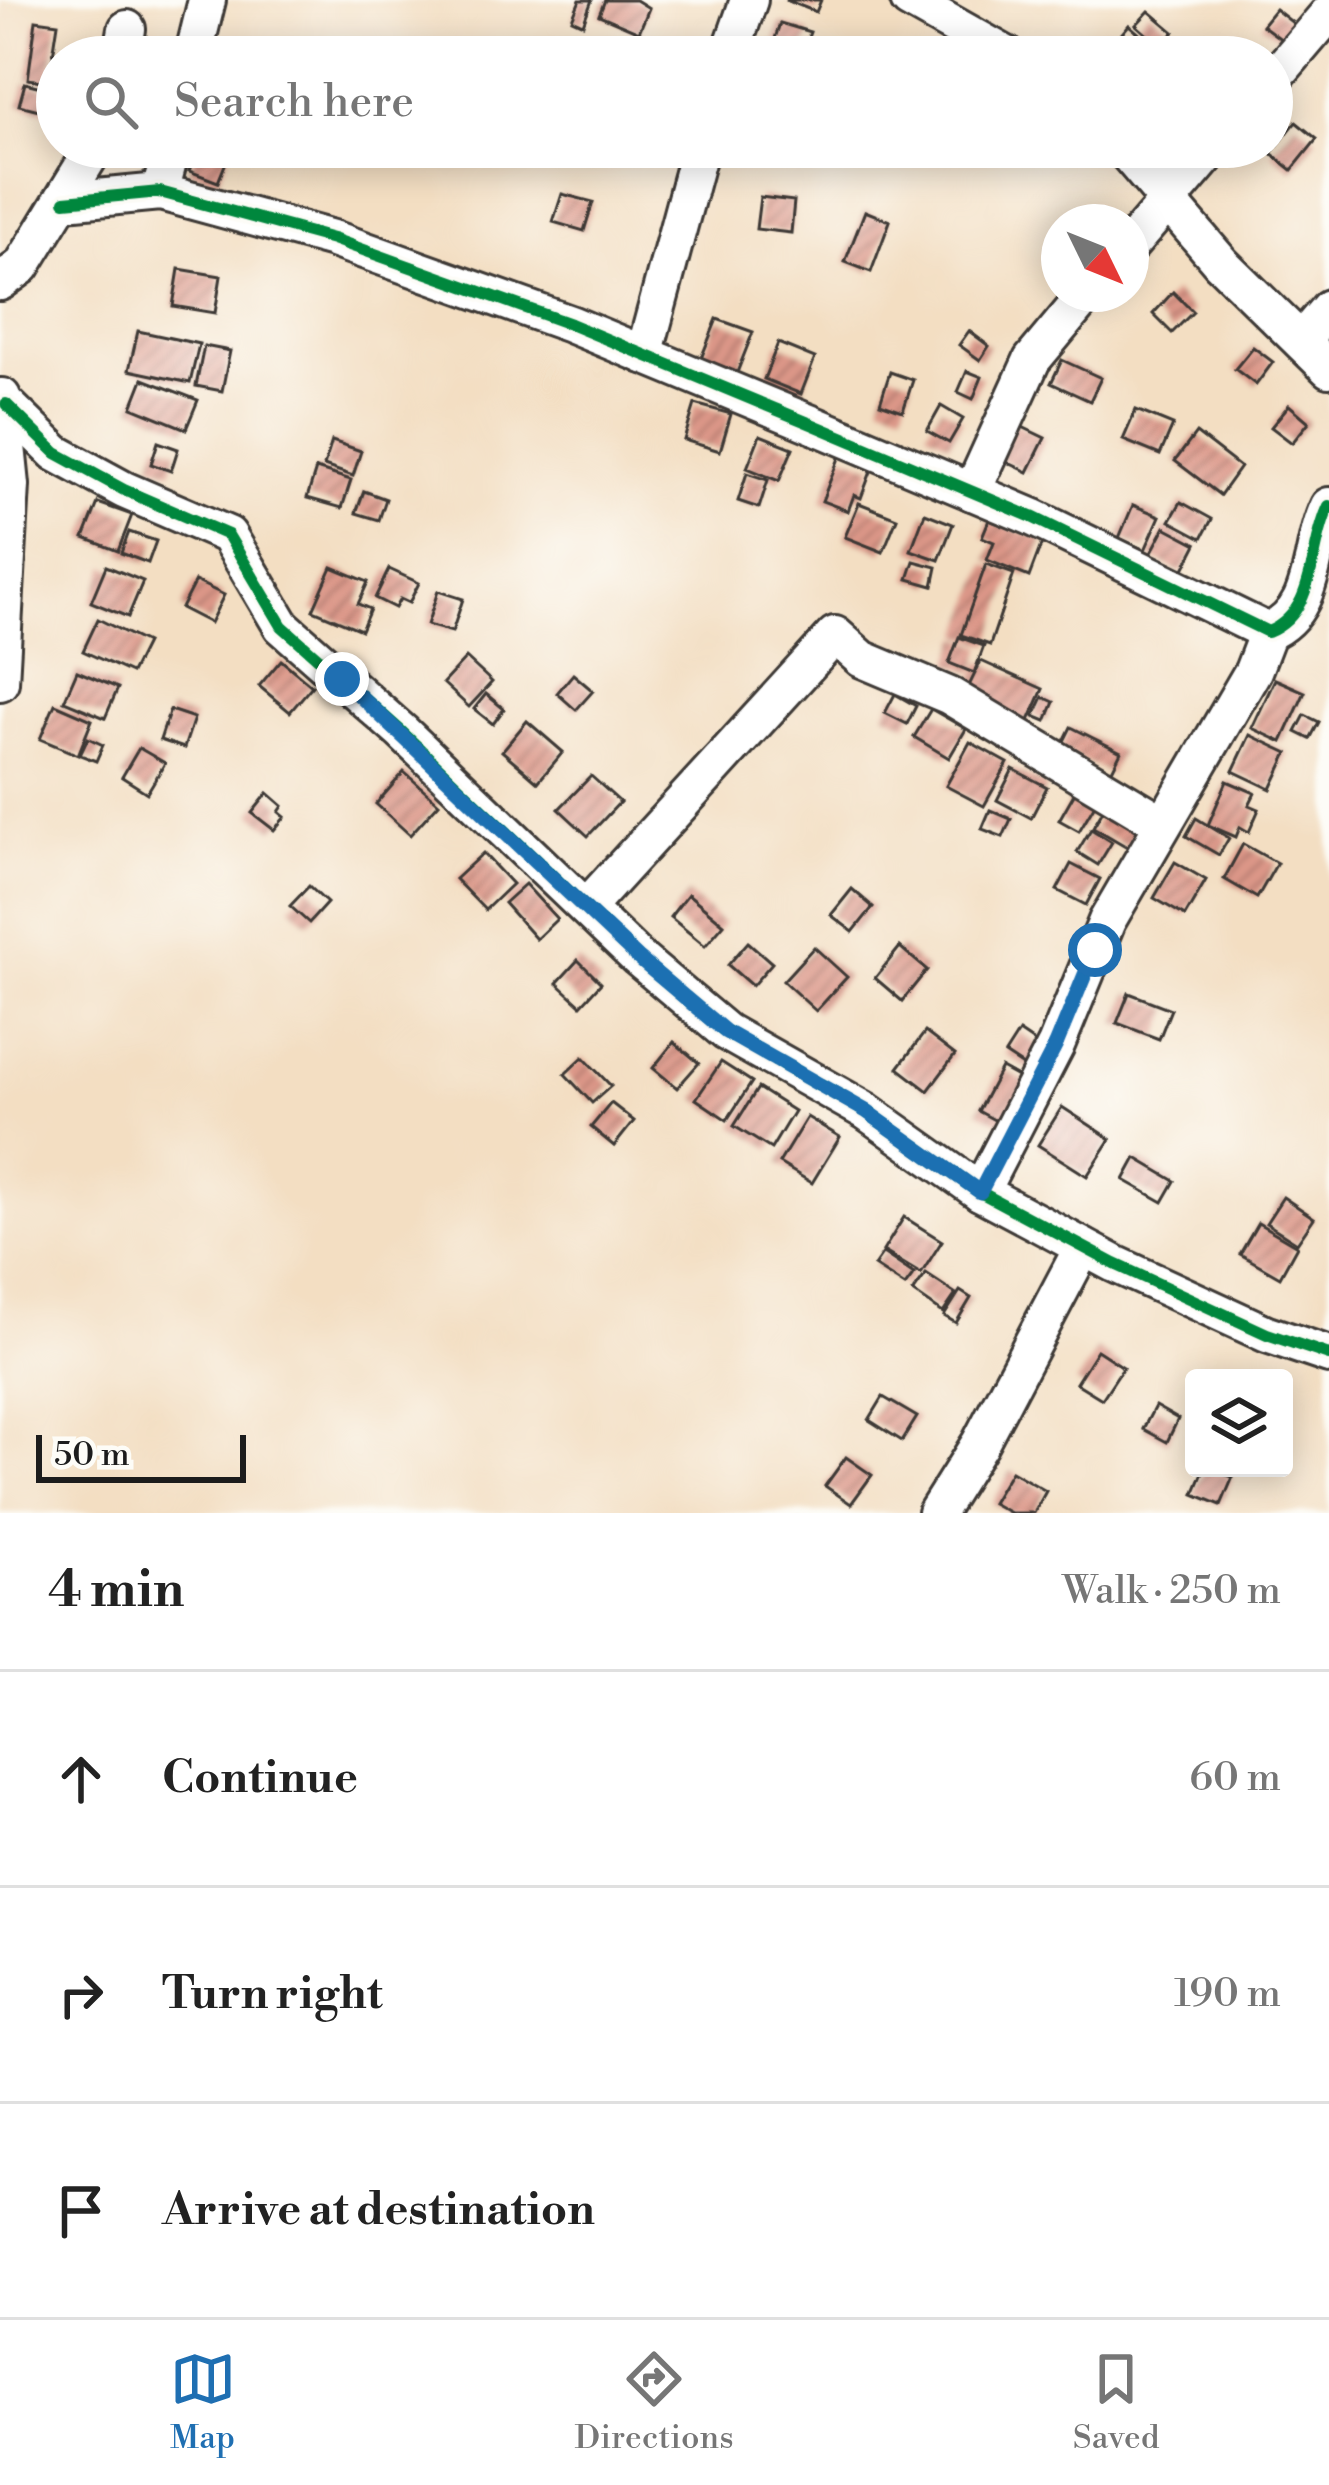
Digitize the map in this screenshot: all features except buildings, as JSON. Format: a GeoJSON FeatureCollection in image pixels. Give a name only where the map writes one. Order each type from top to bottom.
{"type":"FeatureCollection","features":[{"type":"Feature","properties":{"kind":"street"},"geometry":{"type":"LineString","coordinates":[[199,36],[207,0]]}},
{"type":"Feature","properties":{"kind":"street"},"geometry":{"type":"LineString","coordinates":[[736,36],[749,0]]}},
{"type":"Feature","properties":{"kind":"street"},"geometry":{"type":"LineString","coordinates":[[909,0],[973,36]]}},
{"type":"Feature","properties":{"kind":"street"},"geometry":{"type":"LineString","coordinates":[[1293,56],[1329,14]]}},
{"type":"Feature","properties":{"kind":"street"},"geometry":{"type":"LineString","coordinates":[[0,282],[22,266],[83,168]]}},
{"type":"Feature","properties":{"kind":"street"},"geometry":{"type":"LineString","coordinates":[[160,192],[166,168]]}},
{"type":"Feature","properties":{"kind":"street"},"geometry":{"type":"LineString","coordinates":[[644,355],[694,168]]}},
{"type":"Feature","properties":{"kind":"street"},"geometry":{"type":"LineString","coordinates":[[1139,168],[1329,369]]}},
{"type":"Feature","properties":{"kind":"street"},"geometry":{"type":"LineString","coordinates":[[1149,223],[1196,168]]}},
{"type":"Feature","properties":{"kind":"street"},"geometry":{"type":"LineString","coordinates":[[65,201],[160,192],[333,239],[644,355],[972,492],[1268,632]]}},
{"type":"Feature","properties":{"kind":"street"},"geometry":{"type":"LineString","coordinates":[[1300,341],[1329,308]]}},
{"type":"Feature","properties":{"kind":"street"},"geometry":{"type":"LineString","coordinates":[[972,492],[1032,360],[1073,312]]}},
{"type":"Feature","properties":{"kind":"street"},"geometry":{"type":"LineString","coordinates":[[0,682],[11,485],[3,399]]}},
{"type":"Feature","properties":{"kind":"street"},"geometry":{"type":"LineString","coordinates":[[3,399],[56,453],[124,490],[229,535],[282,626],[726,1032],[866,1111],[980,1192],[1267,1334],[1329,1355]]}},
{"type":"Feature","properties":{"kind":"street"},"geometry":{"type":"LineString","coordinates":[[980,1192],[1056,1045],[1107,921],[1253,670],[1268,632],[1284,625],[1303,605],[1318,530],[1329,506]]}},
{"type":"Feature","properties":{"kind":"street"},"geometry":{"type":"LineString","coordinates":[[586,908],[835,634],[862,659],[950,696],[1162,823]]}},
{"type":"Feature","properties":{"kind":"street"},"geometry":{"type":"LineString","coordinates":[[936,1513],[980,1443],[1083,1246]]}},
{"type":"Feature","properties":{"kind":"cycle path"},"geometry":{"type":"LineString","coordinates":[[65,201],[160,192],[333,239],[570,324],[809,423],[1032,517],[1268,632],[1296,610],[1304,594],[1329,506]]}},
{"type":"Feature","properties":{"kind":"cycle path"},"geometry":{"type":"LineString","coordinates":[[6,404],[56,453],[124,490],[228,535],[282,626],[402,732],[638,958],[726,1032],[866,1111],[980,1192],[1115,1264],[1267,1334],[1329,1355]]}},
{"type":"Feature","properties":{"kind":"route"},"geometry":{"type":"LineString","coordinates":[[342,679],[638,958],[726,1032],[866,1111],[980,1192],[1056,1045],[1095,950]]}}]}
